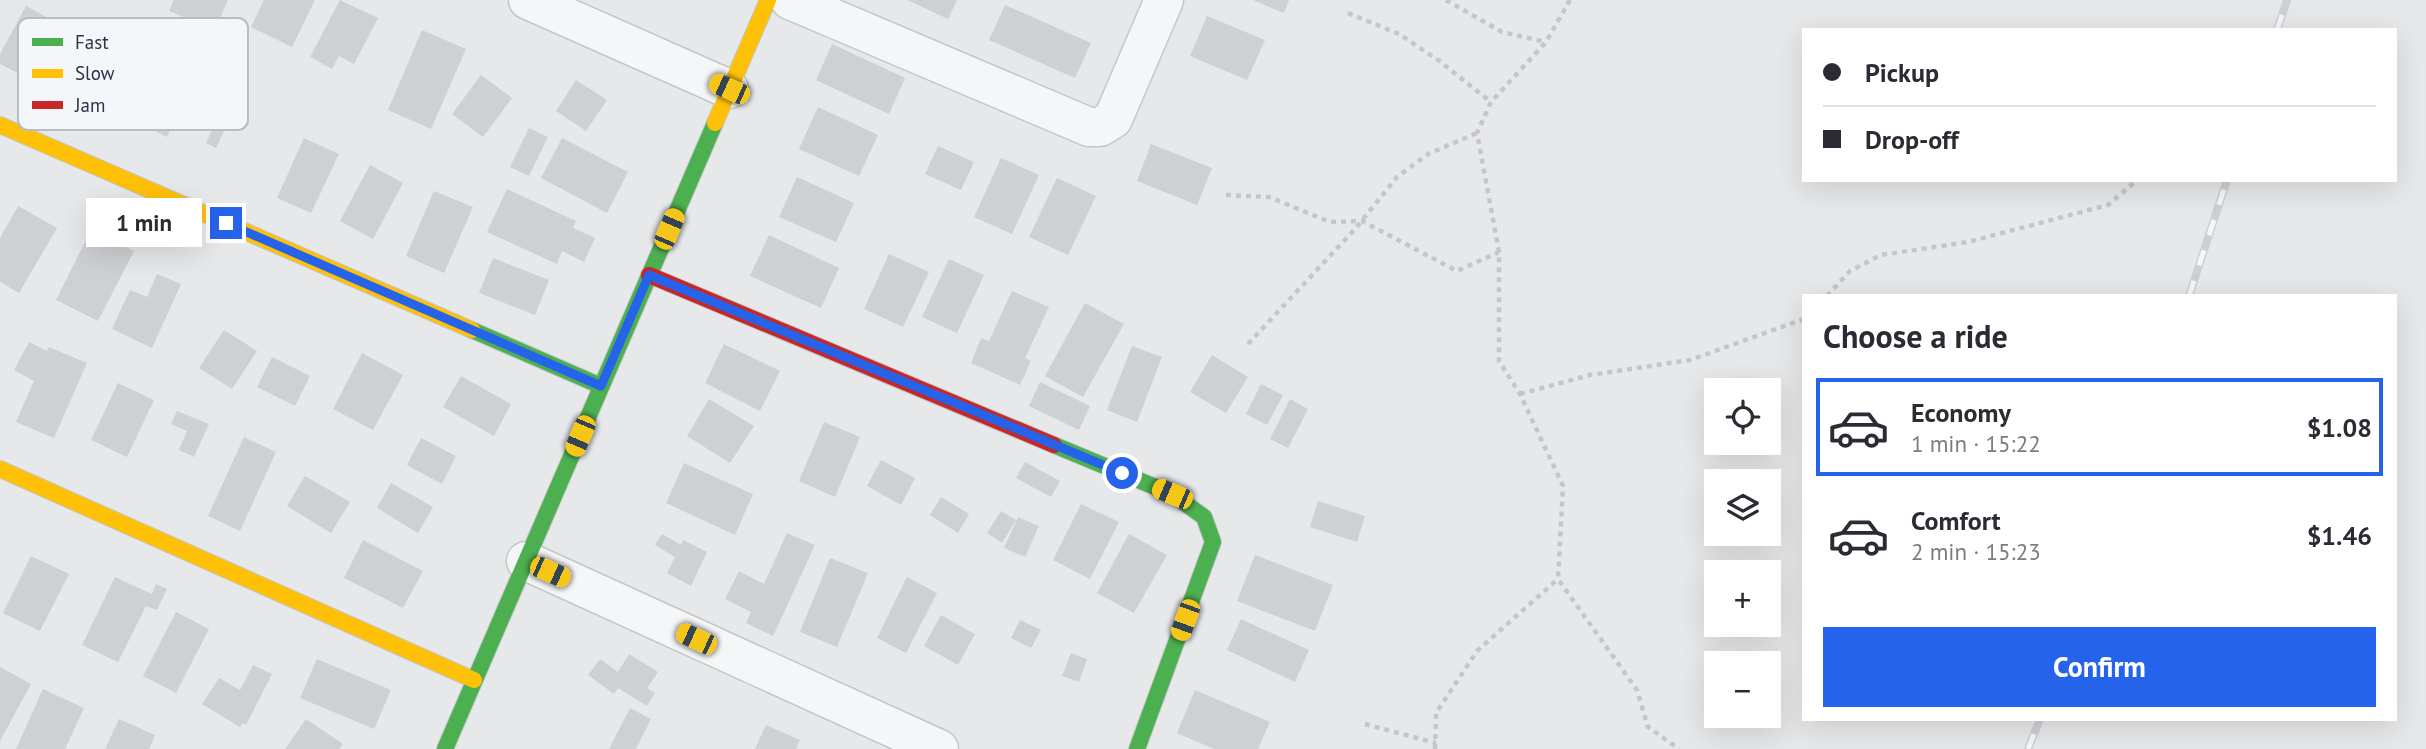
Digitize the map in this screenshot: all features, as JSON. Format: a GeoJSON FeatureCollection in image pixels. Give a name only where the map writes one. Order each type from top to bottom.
{"type":"FeatureCollection","features":[{"type":"Feature","properties":{"kind":"street"},"geometry":{"type":"LineString","coordinates":[[528,0],[729,89]]}},
{"type":"Feature","properties":{"kind":"street"},"geometry":{"type":"LineString","coordinates":[[445,749],[768,0]]}},
{"type":"Feature","properties":{"kind":"street"},"geometry":{"type":"LineString","coordinates":[[790,0],[1089,127],[1100,127],[1113,118],[1164,0]]}},
{"type":"Feature","properties":{"kind":"street"},"geometry":{"type":"LineString","coordinates":[[0,125],[601,386]]}},
{"type":"Feature","properties":{"kind":"street"},"geometry":{"type":"LineString","coordinates":[[649,275],[1172,494],[1204,517],[1213,542],[1137,749]]}},
{"type":"Feature","properties":{"kind":"street"},"geometry":{"type":"LineString","coordinates":[[0,469],[474,680]]}},
{"type":"Feature","properties":{"kind":"street"},"geometry":{"type":"LineString","coordinates":[[526,561],[939,749]]}},
{"type":"Feature","properties":{"kind":"path"},"geometry":{"type":"LineString","coordinates":[[1446,0],[1502,33],[1546,42]]}},
{"type":"Feature","properties":{"kind":"path"},"geometry":{"type":"LineString","coordinates":[[1570,0],[1546,42],[1491,102],[1477,134],[1499,252],[1499,361],[1520,394],[1563,486],[1558,579],[1637,690],[1648,727],[1679,749]]}},
{"type":"Feature","properties":{"kind":"path"},"geometry":{"type":"LineString","coordinates":[[1348,13],[1399,34],[1438,60],[1491,102]]}},
{"type":"Feature","properties":{"kind":"path"},"geometry":{"type":"LineString","coordinates":[[1248,344],[1362,220],[1397,177],[1427,154],[1477,134]]}},
{"type":"Feature","properties":{"kind":"path"},"geometry":{"type":"LineString","coordinates":[[1829,294],[1850,271],[1881,255],[1968,242],[2108,205],[2135,182]]}},
{"type":"Feature","properties":{"kind":"path"},"geometry":{"type":"LineString","coordinates":[[1226,195],[1269,197],[1331,222],[1362,220],[1457,271],[1499,252]]}},
{"type":"Feature","properties":{"kind":"path"},"geometry":{"type":"LineString","coordinates":[[1520,394],[1590,375],[1690,360],[1802,320]]}},
{"type":"Feature","properties":{"kind":"path"},"geometry":{"type":"LineString","coordinates":[[1365,724],[1435,746],[1436,713],[1476,651],[1558,579]]}},
{"type":"Feature","properties":{"kind":"building"},"geometry":{"type":"Polygon","coordinates":[[[174,0],[228,0],[220,18],[186,18],[169,11],[174,0]]]}},
{"type":"Feature","properties":{"kind":"building"},"geometry":{"type":"Polygon","coordinates":[[[264,0],[315,0],[292,47],[251,27],[264,0]]]}},
{"type":"Feature","properties":{"kind":"building"},"geometry":{"type":"Polygon","coordinates":[[[340,0],[378,18],[354,64],[339,56],[332,69],[310,57],[340,0]]]}},
{"type":"Feature","properties":{"kind":"building"},"geometry":{"type":"Polygon","coordinates":[[[907,0],[957,0],[948,19],[907,0]]]}},
{"type":"Feature","properties":{"kind":"building"},"geometry":{"type":"Polygon","coordinates":[[[1253,0],[1289,0],[1284,13],[1253,0]]]}},
{"type":"Feature","properties":{"kind":"building"},"geometry":{"type":"Polygon","coordinates":[[[1005,5],[1091,43],[1075,78],[989,40],[1005,5]]]}},
{"type":"Feature","properties":{"kind":"building"},"geometry":{"type":"Polygon","coordinates":[[[26,6],[49,18],[20,18],[26,6]]]}},
{"type":"Feature","properties":{"kind":"building"},"geometry":{"type":"Polygon","coordinates":[[[1207,16],[1265,40],[1247,80],[1190,56],[1207,16]]]}},
{"type":"Feature","properties":{"kind":"building"},"geometry":{"type":"Polygon","coordinates":[[[18,21],[18,73],[0,64],[0,54],[18,21]]]}},
{"type":"Feature","properties":{"kind":"building"},"geometry":{"type":"Polygon","coordinates":[[[422,30],[466,49],[431,129],[388,110],[422,30]]]}},
{"type":"Feature","properties":{"kind":"building"},"geometry":{"type":"Polygon","coordinates":[[[832,44],[905,78],[889,114],[816,80],[832,44]]]}},
{"type":"Feature","properties":{"kind":"building"},"geometry":{"type":"Polygon","coordinates":[[[481,75],[512,98],[483,137],[452,114],[481,75]]]}},
{"type":"Feature","properties":{"kind":"building"},"geometry":{"type":"Polygon","coordinates":[[[576,80],[607,100],[586,131],[556,111],[576,80]]]}},
{"type":"Feature","properties":{"kind":"building"},"geometry":{"type":"Polygon","coordinates":[[[818,107],[878,135],[859,176],[799,149],[818,107]]]}},
{"type":"Feature","properties":{"kind":"building"},"geometry":{"type":"Polygon","coordinates":[[[529,128],[548,137],[529,176],[510,167],[529,128]]]}},
{"type":"Feature","properties":{"kind":"building"},"geometry":{"type":"Polygon","coordinates":[[[154,130],[170,130],[167,137],[154,130]]]}},
{"type":"Feature","properties":{"kind":"building"},"geometry":{"type":"Polygon","coordinates":[[[212,130],[224,130],[216,148],[206,143],[212,130]]]}},
{"type":"Feature","properties":{"kind":"building"},"geometry":{"type":"Polygon","coordinates":[[[304,138],[339,154],[311,213],[277,198],[304,138]]]}},
{"type":"Feature","properties":{"kind":"building"},"geometry":{"type":"Polygon","coordinates":[[[562,138],[628,172],[607,213],[541,178],[562,138]]]}},
{"type":"Feature","properties":{"kind":"building"},"geometry":{"type":"Polygon","coordinates":[[[1151,144],[1212,168],[1197,205],[1137,181],[1151,144]]]}},
{"type":"Feature","properties":{"kind":"building"},"geometry":{"type":"Polygon","coordinates":[[[938,146],[974,162],[961,190],[925,174],[938,146]]]}},
{"type":"Feature","properties":{"kind":"building"},"geometry":{"type":"Polygon","coordinates":[[[1001,158],[1039,175],[1012,234],[974,217],[1001,158]]]}},
{"type":"Feature","properties":{"kind":"building"},"geometry":{"type":"Polygon","coordinates":[[[370,165],[403,183],[373,239],[340,221],[370,165]]]}},
{"type":"Feature","properties":{"kind":"building"},"geometry":{"type":"Polygon","coordinates":[[[797,177],[854,203],[836,242],[779,217],[797,177]]]}},
{"type":"Feature","properties":{"kind":"building"},"geometry":{"type":"Polygon","coordinates":[[[1057,178],[1096,196],[1068,255],[1029,237],[1057,178]]]}},
{"type":"Feature","properties":{"kind":"building"},"geometry":{"type":"Polygon","coordinates":[[[507,189],[576,221],[573,228],[595,238],[584,262],[562,251],[557,264],[487,232],[507,189]]]}},
{"type":"Feature","properties":{"kind":"building"},"geometry":{"type":"Polygon","coordinates":[[[434,191],[473,207],[444,273],[406,256],[434,191]]]}},
{"type":"Feature","properties":{"kind":"building"},"geometry":{"type":"Polygon","coordinates":[[[18,206],[57,228],[19,293],[0,282],[0,238],[18,206]]]}},
{"type":"Feature","properties":{"kind":"building"},"geometry":{"type":"Polygon","coordinates":[[[91,230],[134,251],[98,321],[56,300],[91,230]]]}},
{"type":"Feature","properties":{"kind":"building"},"geometry":{"type":"Polygon","coordinates":[[[769,235],[839,268],[821,308],[750,276],[769,235]]]}},
{"type":"Feature","properties":{"kind":"building"},"geometry":{"type":"Polygon","coordinates":[[[889,254],[929,272],[903,327],[864,309],[889,254]]]}},
{"type":"Feature","properties":{"kind":"building"},"geometry":{"type":"Polygon","coordinates":[[[493,258],[549,280],[535,315],[479,293],[493,258]]]}},
{"type":"Feature","properties":{"kind":"building"},"geometry":{"type":"Polygon","coordinates":[[[949,259],[984,275],[957,333],[922,317],[949,259]]]}},
{"type":"Feature","properties":{"kind":"building"},"geometry":{"type":"Polygon","coordinates":[[[157,274],[181,284],[152,348],[112,329],[130,290],[147,297],[157,274]]]}},
{"type":"Feature","properties":{"kind":"building"},"geometry":{"type":"Polygon","coordinates":[[[1012,291],[1049,307],[1025,358],[1031,361],[1020,385],[971,363],[981,338],[989,341],[1012,291]]]}},
{"type":"Feature","properties":{"kind":"building"},"geometry":{"type":"Polygon","coordinates":[[[1085,303],[1124,324],[1083,397],[1045,376],[1085,303]]]}},
{"type":"Feature","properties":{"kind":"building"},"geometry":{"type":"Polygon","coordinates":[[[224,330],[257,351],[232,389],[199,368],[224,330]]]}},
{"type":"Feature","properties":{"kind":"building"},"geometry":{"type":"Polygon","coordinates":[[[29,342],[47,351],[49,347],[87,363],[54,438],[16,422],[34,381],[14,370],[29,342]]]}},
{"type":"Feature","properties":{"kind":"building"},"geometry":{"type":"Polygon","coordinates":[[[724,344],[780,371],[760,411],[705,383],[724,344]]]}},
{"type":"Feature","properties":{"kind":"building"},"geometry":{"type":"Polygon","coordinates":[[[1132,346],[1162,357],[1137,422],[1107,410],[1132,346]]]}},
{"type":"Feature","properties":{"kind":"building"},"geometry":{"type":"Polygon","coordinates":[[[362,353],[403,375],[373,430],[333,409],[362,353]]]}},
{"type":"Feature","properties":{"kind":"building"},"geometry":{"type":"Polygon","coordinates":[[[1212,355],[1248,377],[1226,413],[1190,392],[1212,355]]]}},
{"type":"Feature","properties":{"kind":"building"},"geometry":{"type":"Polygon","coordinates":[[[272,357],[310,376],[295,406],[257,387],[272,357]]]}},
{"type":"Feature","properties":{"kind":"building"},"geometry":{"type":"Polygon","coordinates":[[[461,376],[511,404],[494,436],[443,407],[461,376]]]}},
{"type":"Feature","properties":{"kind":"building"},"geometry":{"type":"Polygon","coordinates":[[[1040,382],[1090,406],[1079,430],[1029,406],[1040,382]]]}},
{"type":"Feature","properties":{"kind":"building"},"geometry":{"type":"Polygon","coordinates":[[[118,383],[154,400],[127,457],[91,440],[118,383]]]}},
{"type":"Feature","properties":{"kind":"building"},"geometry":{"type":"Polygon","coordinates":[[[1261,384],[1283,395],[1267,425],[1246,414],[1261,384]]]}},
{"type":"Feature","properties":{"kind":"building"},"geometry":{"type":"Polygon","coordinates":[[[709,399],[754,426],[730,463],[687,436],[709,399]]]}},
{"type":"Feature","properties":{"kind":"building"},"geometry":{"type":"Polygon","coordinates":[[[1290,399],[1308,409],[1288,448],[1270,439],[1290,399]]]}},
{"type":"Feature","properties":{"kind":"building"},"geometry":{"type":"Polygon","coordinates":[[[177,411],[209,424],[194,457],[179,450],[187,431],[171,424],[177,411]]]}},
{"type":"Feature","properties":{"kind":"building"},"geometry":{"type":"Polygon","coordinates":[[[824,422],[860,437],[835,497],[799,481],[824,422]]]}},
{"type":"Feature","properties":{"kind":"building"},"geometry":{"type":"Polygon","coordinates":[[[244,437],[276,452],[240,531],[208,516],[244,437]]]}},
{"type":"Feature","properties":{"kind":"building"},"geometry":{"type":"Polygon","coordinates":[[[421,438],[456,456],[442,484],[407,465],[421,438]]]}},
{"type":"Feature","properties":{"kind":"building"},"geometry":{"type":"Polygon","coordinates":[[[881,460],[915,478],[901,505],[867,486],[881,460]]]}},
{"type":"Feature","properties":{"kind":"building"},"geometry":{"type":"Polygon","coordinates":[[[1025,462],[1060,481],[1051,497],[1016,478],[1025,462]]]}},
{"type":"Feature","properties":{"kind":"building"},"geometry":{"type":"Polygon","coordinates":[[[684,463],[753,494],[735,535],[666,503],[684,463]]]}},
{"type":"Feature","properties":{"kind":"building"},"geometry":{"type":"Polygon","coordinates":[[[305,476],[350,502],[331,533],[287,506],[305,476]]]}},
{"type":"Feature","properties":{"kind":"building"},"geometry":{"type":"Polygon","coordinates":[[[391,483],[433,507],[418,533],[377,508],[391,483]]]}},
{"type":"Feature","properties":{"kind":"building"},"geometry":{"type":"Polygon","coordinates":[[[941,497],[969,514],[958,533],[930,515],[941,497]]]}},
{"type":"Feature","properties":{"kind":"building"},"geometry":{"type":"Polygon","coordinates":[[[1318,501],[1365,516],[1357,542],[1310,527],[1318,501]]]}},
{"type":"Feature","properties":{"kind":"building"},"geometry":{"type":"Polygon","coordinates":[[[1081,504],[1119,522],[1090,579],[1053,560],[1081,504]]]}},
{"type":"Feature","properties":{"kind":"building"},"geometry":{"type":"Polygon","coordinates":[[[1001,511],[1016,520],[1002,543],[987,533],[1001,511]]]}},
{"type":"Feature","properties":{"kind":"building"},"geometry":{"type":"Polygon","coordinates":[[[1018,517],[1039,526],[1025,557],[1004,548],[1018,517]]]}},
{"type":"Feature","properties":{"kind":"building"},"geometry":{"type":"Polygon","coordinates":[[[787,533],[815,545],[773,636],[746,623],[751,612],[725,599],[739,571],[764,584],[787,533]]]}},
{"type":"Feature","properties":{"kind":"building"},"geometry":{"type":"Polygon","coordinates":[[[662,534],[681,545],[683,540],[707,552],[691,586],[667,573],[675,557],[655,545],[662,534]]]}},
{"type":"Feature","properties":{"kind":"building"},"geometry":{"type":"Polygon","coordinates":[[[1129,534],[1167,555],[1134,613],[1097,593],[1129,534]]]}},
{"type":"Feature","properties":{"kind":"building"},"geometry":{"type":"Polygon","coordinates":[[[363,540],[423,571],[403,608],[344,578],[363,540]]]}},
{"type":"Feature","properties":{"kind":"building"},"geometry":{"type":"Polygon","coordinates":[[[1255,555],[1333,585],[1315,631],[1237,601],[1255,555]]]}},
{"type":"Feature","properties":{"kind":"building"},"geometry":{"type":"Polygon","coordinates":[[[31,556],[69,574],[40,631],[3,613],[31,556]]]}},
{"type":"Feature","properties":{"kind":"building"},"geometry":{"type":"Polygon","coordinates":[[[830,558],[868,573],[837,647],[800,632],[830,558]]]}},
{"type":"Feature","properties":{"kind":"building"},"geometry":{"type":"Polygon","coordinates":[[[115,577],[152,594],[156,584],[167,589],[157,610],[146,606],[118,662],[82,645],[115,577]]]}},
{"type":"Feature","properties":{"kind":"building"},"geometry":{"type":"Polygon","coordinates":[[[907,577],[937,593],[906,653],[877,638],[907,577]]]}},
{"type":"Feature","properties":{"kind":"building"},"geometry":{"type":"Polygon","coordinates":[[[176,612],[209,629],[176,693],[143,676],[176,612]]]}},
{"type":"Feature","properties":{"kind":"building"},"geometry":{"type":"Polygon","coordinates":[[[941,615],[975,634],[958,665],[924,646],[941,615]]]}},
{"type":"Feature","properties":{"kind":"building"},"geometry":{"type":"Polygon","coordinates":[[[1241,619],[1309,650],[1295,682],[1227,650],[1241,619]]]}},
{"type":"Feature","properties":{"kind":"building"},"geometry":{"type":"Polygon","coordinates":[[[1020,620],[1041,630],[1031,648],[1011,638],[1020,620]]]}},
{"type":"Feature","properties":{"kind":"building"},"geometry":{"type":"Polygon","coordinates":[[[1071,653],[1087,659],[1079,682],[1062,676],[1071,653]]]}},
{"type":"Feature","properties":{"kind":"building"},"geometry":{"type":"Polygon","coordinates":[[[629,654],[658,672],[647,688],[655,693],[647,706],[618,688],[614,694],[588,675],[600,659],[618,672],[629,654]]]}},
{"type":"Feature","properties":{"kind":"building"},"geometry":{"type":"Polygon","coordinates":[[[317,659],[391,690],[374,729],[300,698],[317,659]]]}},
{"type":"Feature","properties":{"kind":"building"},"geometry":{"type":"Polygon","coordinates":[[[253,665],[272,674],[246,725],[243,723],[240,727],[202,704],[219,678],[240,690],[253,665]]]}},
{"type":"Feature","properties":{"kind":"building"},"geometry":{"type":"Polygon","coordinates":[[[0,667],[31,684],[0,741],[0,667]]]}},
{"type":"Feature","properties":{"kind":"building"},"geometry":{"type":"Polygon","coordinates":[[[43,689],[84,708],[65,749],[16,749],[43,689]]]}},
{"type":"Feature","properties":{"kind":"building"},"geometry":{"type":"Polygon","coordinates":[[[1195,690],[1270,722],[1258,749],[1214,749],[1177,733],[1195,690]]]}},
{"type":"Feature","properties":{"kind":"building"},"geometry":{"type":"Polygon","coordinates":[[[630,708],[651,719],[636,749],[609,749],[630,708]]]}},
{"type":"Feature","properties":{"kind":"building"},"geometry":{"type":"Polygon","coordinates":[[[119,719],[155,735],[149,749],[105,749],[119,719]]]}},
{"type":"Feature","properties":{"kind":"building"},"geometry":{"type":"Polygon","coordinates":[[[306,719],[343,744],[339,749],[285,749],[306,719]]]}},
{"type":"Feature","properties":{"kind":"building"},"geometry":{"type":"Polygon","coordinates":[[[766,725],[800,740],[796,749],[755,749],[766,725]]]}},
{"type":"Feature","properties":{"kind":"railway"},"geometry":{"type":"LineString","coordinates":[[2278,28],[2287,0]]}},
{"type":"Feature","properties":{"kind":"railway"},"geometry":{"type":"LineString","coordinates":[[2190,294],[2226,182]]}},
{"type":"Feature","properties":{"kind":"railway"},"geometry":{"type":"LineString","coordinates":[[2028,749],[2039,721]]}},
{"type":"Feature","properties":{"kind":"traffic: fast"},"geometry":{"type":"LineString","coordinates":[[445,749],[715,123]]}},
{"type":"Feature","properties":{"kind":"traffic: fast"},"geometry":{"type":"LineString","coordinates":[[472,330],[601,386]]}},
{"type":"Feature","properties":{"kind":"traffic: fast"},"geometry":{"type":"LineString","coordinates":[[1054,445],[1172,494],[1204,517],[1213,542],[1137,749]]}},
{"type":"Feature","properties":{"kind":"traffic: slow"},"geometry":{"type":"LineString","coordinates":[[715,123],[768,0]]}},
{"type":"Feature","properties":{"kind":"traffic: slow"},"geometry":{"type":"LineString","coordinates":[[0,125],[472,330]]}},
{"type":"Feature","properties":{"kind":"traffic: slow"},"geometry":{"type":"LineString","coordinates":[[0,469],[474,680]]}},
{"type":"Feature","properties":{"kind":"traffic: jam"},"geometry":{"type":"LineString","coordinates":[[649,275],[1054,445]]}},
{"type":"Feature","properties":{"kind":"route"},"geometry":{"type":"LineString","coordinates":[[226,223],[601,386],[649,275],[1122,473]]}}]}
